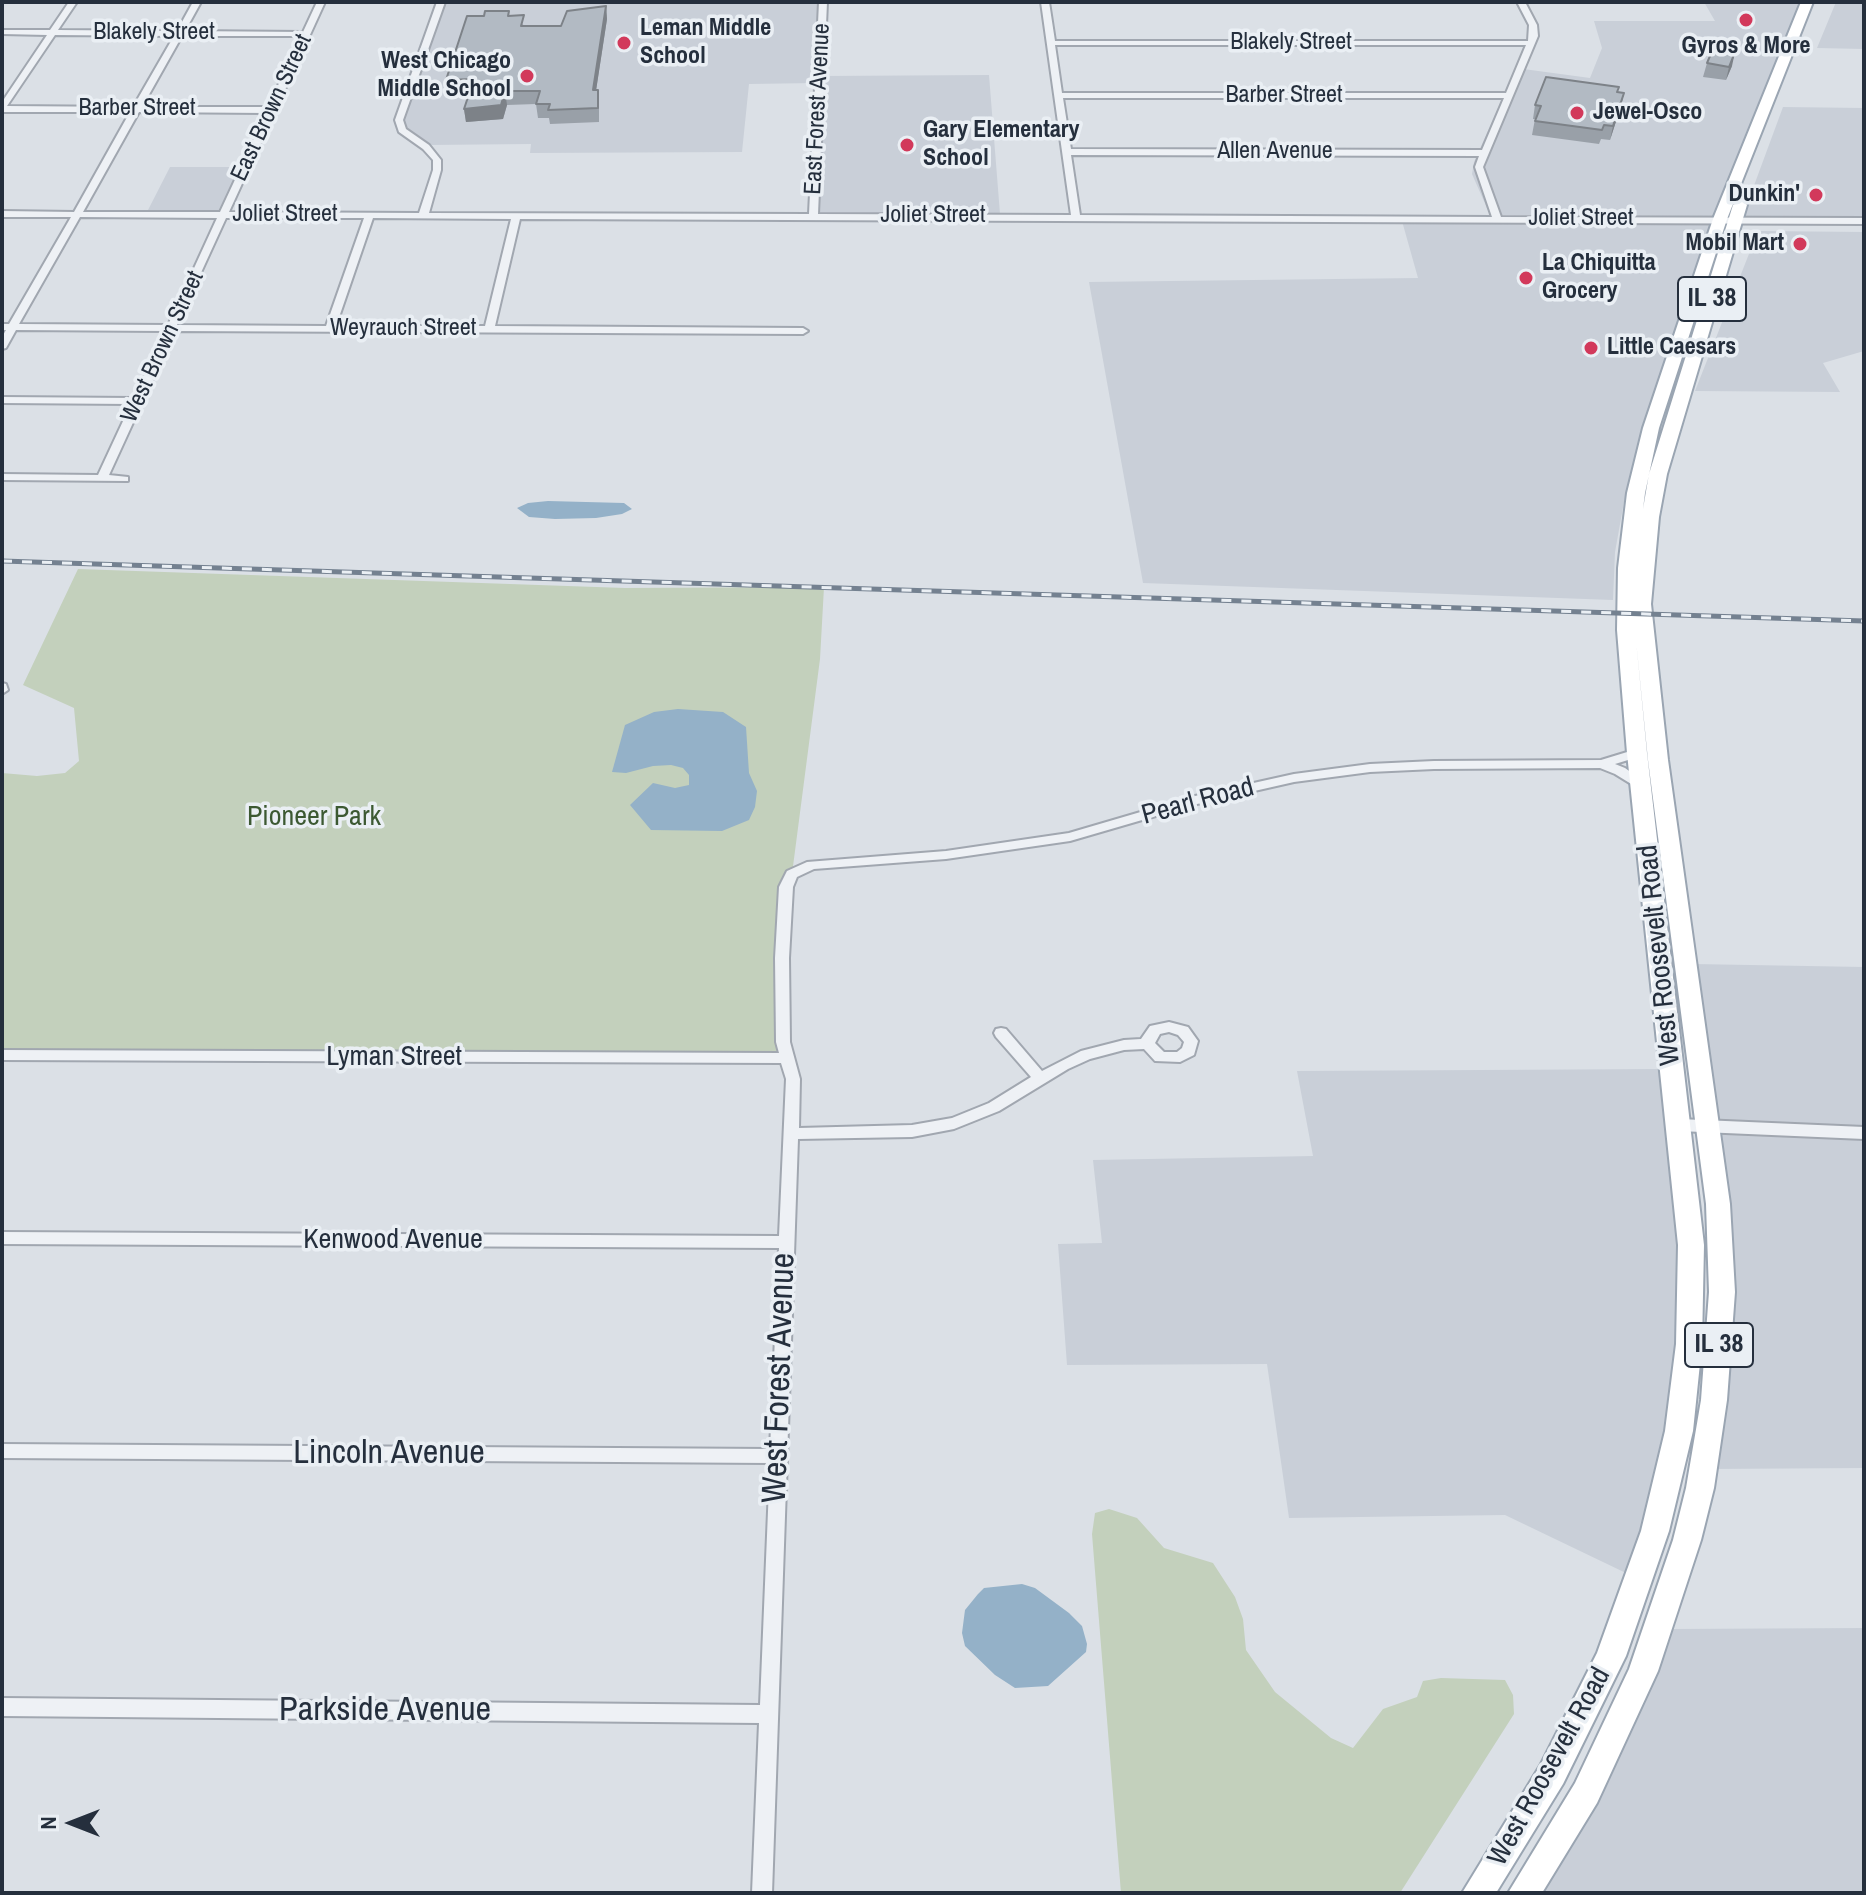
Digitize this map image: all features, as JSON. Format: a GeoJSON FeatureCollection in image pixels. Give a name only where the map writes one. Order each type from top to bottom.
{"type":"FeatureCollection","features":[{"type":"Feature","properties":{"kind":"main road","name":"West Roosevelt Road"},"geometry":{"type":"LineString","coordinates":[[1478,1893],[1525,1820],[1583,1717],[1611,1656],[1655,1531],[1679,1431],[1689,1344],[1691,1245],[1637,753],[1624,602],[1632,515],[1651,428],[1807,2]]}},
{"type":"Feature","properties":{"kind":"main road","name":"West Roosevelt Road"},"geometry":{"type":"LineString","coordinates":[[1524,1893],[1586,1793],[1643,1671],[1669,1598],[1700,1488],[1714,1400],[1722,1292],[1718,1204],[1658,760],[1642,604],[1650,517],[1658,474],[1727,219],[1818,2]]}},
{"type":"Feature","properties":{"kind":"street"},"geometry":{"type":"LineString","coordinates":[[2,108],[73,2]]}},
{"type":"Feature","properties":{"kind":"street"},"geometry":{"type":"LineString","coordinates":[[2,346],[7,327],[77,214],[197,2]]}},
{"type":"Feature","properties":{"kind":"street","name":"East Brown Street"},"geometry":{"type":"LineString","coordinates":[[223,215],[321,2]]}},
{"type":"Feature","properties":{"kind":"street"},"geometry":{"type":"LineString","coordinates":[[423,216],[437,170],[437,160],[431,151],[402,130],[399,120],[441,2]]}},
{"type":"Feature","properties":{"kind":"street","name":"East Forest Avenue"},"geometry":{"type":"LineString","coordinates":[[813,216],[823,2]]}},
{"type":"Feature","properties":{"kind":"street"},"geometry":{"type":"LineString","coordinates":[[1045,2],[1076,218]]}},
{"type":"Feature","properties":{"kind":"street"},"geometry":{"type":"LineString","coordinates":[[1497,218],[1480,174],[1484,153],[1531,43],[1533,25],[1521,2]]}},
{"type":"Feature","properties":{"kind":"street","name":"Blakely Street"},"geometry":{"type":"LineString","coordinates":[[2,32],[307,34]]}},
{"type":"Feature","properties":{"kind":"street","name":"Blakely Street"},"geometry":{"type":"LineString","coordinates":[[1051,43],[1531,43]]}},
{"type":"Feature","properties":{"kind":"street","name":"Barber Street"},"geometry":{"type":"LineString","coordinates":[[1058,95],[1509,96]]}},
{"type":"Feature","properties":{"kind":"street","name":"Barber Street"},"geometry":{"type":"LineString","coordinates":[[2,108],[272,110]]}},
{"type":"Feature","properties":{"kind":"street","name":"Allen Avenue"},"geometry":{"type":"LineString","coordinates":[[1067,152],[1484,153]]}},
{"type":"Feature","properties":{"kind":"street","name":"Joliet Street"},"geometry":{"type":"LineString","coordinates":[[2,214],[1864,221]]}},
{"type":"Feature","properties":{"kind":"street","name":"West Brown Street"},"geometry":{"type":"LineString","coordinates":[[102,478],[223,215]]}},
{"type":"Feature","properties":{"kind":"street"},"geometry":{"type":"LineString","coordinates":[[330,329],[370,215]]}},
{"type":"Feature","properties":{"kind":"street"},"geometry":{"type":"LineString","coordinates":[[489,329],[516,216]]}},
{"type":"Feature","properties":{"kind":"street","name":"Weyrauch Street"},"geometry":{"type":"LineString","coordinates":[[7,327],[803,331]]}},
{"type":"Feature","properties":{"kind":"street"},"geometry":{"type":"LineString","coordinates":[[2,400],[138,401]]}},
{"type":"Feature","properties":{"kind":"street"},"geometry":{"type":"LineString","coordinates":[[2,477],[124,479]]}},
{"type":"Feature","properties":{"kind":"street","name":"Pearl Road"},"geometry":{"type":"LineString","coordinates":[[798,869],[812,865],[902,860],[1026,845],[1070,837],[1247,788],[1333,772],[1434,765],[1602,764],[1637,753]]}},
{"type":"Feature","properties":{"kind":"street","name":"Pearl Road"},"geometry":{"type":"LineString","coordinates":[[1602,764],[1620,771],[1641,786]]}},
{"type":"Feature","properties":{"kind":"street","name":"West Forest Avenue"},"geometry":{"type":"LineString","coordinates":[[762,1893],[793,1079],[786,1058],[782,1024],[786,887],[798,869]]}},
{"type":"Feature","properties":{"kind":"street"},"geometry":{"type":"LineString","coordinates":[[1001,1033],[1041,1079]]}},
{"type":"Feature","properties":{"kind":"street"},"geometry":{"type":"LineString","coordinates":[[790,1134],[912,1131],[942,1125],[978,1114],[1086,1055],[1124,1045],[1148,1044]]}},
{"type":"Feature","properties":{"kind":"street","name":"Lyman Street"},"geometry":{"type":"LineString","coordinates":[[2,1055],[786,1058]]}},
{"type":"Feature","properties":{"kind":"street"},"geometry":{"type":"LineString","coordinates":[[1679,1125],[1864,1133]]}},
{"type":"Feature","properties":{"kind":"street","name":"Kenwood Avenue"},"geometry":{"type":"LineString","coordinates":[[2,1238],[785,1242]]}},
{"type":"Feature","properties":{"kind":"street","name":"Lincoln Avenue"},"geometry":{"type":"LineString","coordinates":[[2,1451],[777,1456]]}},
{"type":"Feature","properties":{"kind":"street","name":"Parkside Avenue"},"geometry":{"type":"LineString","coordinates":[[2,1707],[767,1714]]}},
{"type":"Feature","properties":{"kind":"shaded area","name":"Leman Middle School"},"geometry":{"type":"Polygon","coordinates":[[[445,2],[819,2],[816,83],[749,84],[742,152],[530,153],[531,144],[428,145],[410,134],[404,125],[404,114],[445,2]]]}},
{"type":"Feature","properties":{"kind":"shaded area"},"geometry":{"type":"Polygon","coordinates":[[[1704,2],[1802,2],[1716,216],[1490,215],[1472,174],[1474,162],[1516,68],[1590,78],[1602,48],[1594,21],[1715,21],[1704,2]]]}},
{"type":"Feature","properties":{"kind":"shaded area"},"geometry":{"type":"Polygon","coordinates":[[[1836,2],[1864,2],[1864,49],[1817,48],[1836,2]]]}},
{"type":"Feature","properties":{"kind":"shaded area","name":"Gary Elementary School"},"geometry":{"type":"Polygon","coordinates":[[[989,75],[1000,214],[816,215],[823,76],[989,75]]]}},
{"type":"Feature","properties":{"kind":"shaded area"},"geometry":{"type":"Polygon","coordinates":[[[1783,107],[1864,108],[1864,219],[1742,218],[1783,107]]]}},
{"type":"Feature","properties":{"kind":"shaded area"},"geometry":{"type":"Polygon","coordinates":[[[170,167],[250,167],[229,213],[147,212],[170,167]]]}},
{"type":"Feature","properties":{"kind":"shaded area"},"geometry":{"type":"Polygon","coordinates":[[[1402,221],[1711,222],[1641,439],[1624,502],[1615,552],[1613,600],[1143,583],[1089,282],[1418,278],[1402,221]]]}},
{"type":"Feature","properties":{"kind":"shaded area"},"geometry":{"type":"Polygon","coordinates":[[[1758,231],[1864,232],[1864,351],[1823,363],[1840,392],[1695,391],[1758,231]]]}},
{"type":"Feature","properties":{"kind":"shaded area"},"geometry":{"type":"Polygon","coordinates":[[[1693,964],[1864,967],[1864,1468],[1709,1469],[1729,1331],[1693,964]]]}},
{"type":"Feature","properties":{"kind":"shaded area"},"geometry":{"type":"Polygon","coordinates":[[[1665,1069],[1682,1242],[1677,1361],[1662,1456],[1628,1574],[1505,1515],[1289,1518],[1267,1364],[1067,1365],[1058,1244],[1102,1243],[1093,1160],[1313,1156],[1297,1071],[1665,1069]]]}},
{"type":"Feature","properties":{"kind":"shaded area"},"geometry":{"type":"Polygon","coordinates":[[[1864,1628],[1864,1893],[1537,1893],[1633,1718],[1672,1629],[1864,1628]]]}},
{"type":"Feature","properties":{"kind":"green space","name":"Pioneer Park"},"geometry":{"type":"Polygon","coordinates":[[[78,569],[625,588],[824,587],[820,659],[792,874],[786,1058],[2,1055],[2,773],[37,776],[65,773],[79,761],[74,708],[23,685],[78,569]]]}},
{"type":"Feature","properties":{"kind":"green space"},"geometry":{"type":"Polygon","coordinates":[[[1109,1509],[1137,1518],[1164,1548],[1213,1563],[1235,1597],[1243,1619],[1246,1650],[1275,1692],[1331,1738],[1353,1748],[1383,1709],[1417,1697],[1423,1681],[1441,1678],[1505,1680],[1513,1695],[1514,1714],[1400,1893],[1121,1893],[1092,1534],[1095,1513],[1109,1509]]]}},
{"type":"Feature","properties":{"kind":"water"},"geometry":{"type":"Polygon","coordinates":[[[528,503],[624,503],[632,509],[622,514],[596,518],[555,519],[529,517],[517,508],[528,503]]]}},
{"type":"Feature","properties":{"kind":"water"},"geometry":{"type":"Polygon","coordinates":[[[678,709],[723,712],[746,727],[749,773],[757,791],[749,820],[722,831],[651,830],[630,805],[653,783],[675,788],[689,785],[689,775],[683,768],[671,765],[626,773],[612,772],[625,725],[654,712],[678,709]]]}},
{"type":"Feature","properties":{"kind":"water"},"geometry":{"type":"Polygon","coordinates":[[[1022,1584],[1035,1588],[1069,1613],[1082,1626],[1087,1644],[1086,1652],[1048,1686],[1015,1688],[995,1675],[965,1646],[962,1633],[965,1610],[978,1594],[984,1588],[1022,1584]]]}},
{"type":"Feature","properties":{"kind":"building","name":"West Chicago Middle School"},"geometry":{"type":"Polygon","coordinates":[[[606,6],[593,90],[598,90],[598,108],[548,110],[550,104],[536,104],[540,91],[505,91],[501,105],[464,109],[474,79],[446,80],[467,16],[484,16],[485,11],[509,11],[508,16],[524,15],[521,26],[561,26],[567,11],[606,6]]]}},
{"type":"Feature","properties":{"kind":"building"},"geometry":{"type":"Polygon","coordinates":[[[1713,49],[1735,52],[1729,67],[1707,63],[1713,49]]]}},
{"type":"Feature","properties":{"kind":"building","name":"Jewel-Osco"},"geometry":{"type":"Polygon","coordinates":[[[1546,77],[1619,87],[1617,92],[1624,93],[1613,126],[1604,125],[1602,130],[1535,121],[1541,106],[1535,105],[1546,77]]]}},
{"type":"Feature","properties":{"kind":"railway"},"geometry":{"type":"LineString","coordinates":[[2,561],[1864,621]]}},
{"type":"Feature","properties":{"kind":"place","name":"Gyros & More"},"geometry":{"type":"Point","coordinates":[1746,20]}},
{"type":"Feature","properties":{"kind":"place","name":"Leman Middle School"},"geometry":{"type":"Point","coordinates":[624,43]}},
{"type":"Feature","properties":{"kind":"place","name":"West Chicago Middle School"},"geometry":{"type":"Point","coordinates":[527,76]}},
{"type":"Feature","properties":{"kind":"place","name":"Jewel-Osco"},"geometry":{"type":"Point","coordinates":[1577,113]}},
{"type":"Feature","properties":{"kind":"place","name":"Gary Elementary School"},"geometry":{"type":"Point","coordinates":[907,145]}},
{"type":"Feature","properties":{"kind":"place","name":"Dunkin'"},"geometry":{"type":"Point","coordinates":[1816,195]}},
{"type":"Feature","properties":{"kind":"place","name":"Mobil Mart"},"geometry":{"type":"Point","coordinates":[1800,244]}},
{"type":"Feature","properties":{"kind":"place","name":"La Chiquitta Grocery"},"geometry":{"type":"Point","coordinates":[1526,278]}},
{"type":"Feature","properties":{"kind":"place","name":"Little Caesars"},"geometry":{"type":"Point","coordinates":[1591,348]}}]}
